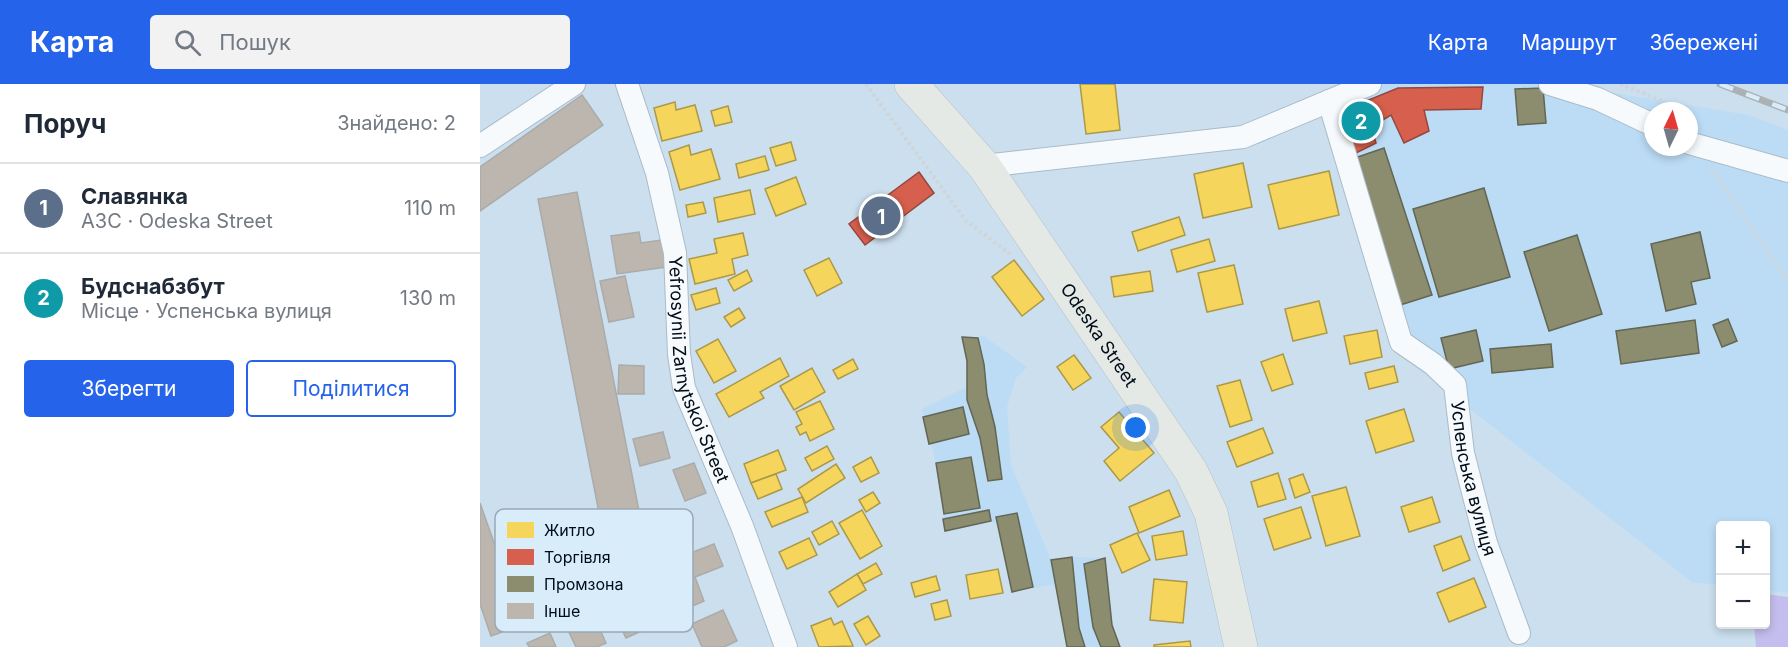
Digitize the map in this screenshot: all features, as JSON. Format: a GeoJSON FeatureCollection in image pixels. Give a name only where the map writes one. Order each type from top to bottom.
{"type":"FeatureCollection","features":[{"type":"Feature","properties":{"kind":"main road","name":"Odeska Street"},"geometry":{"type":"LineString","coordinates":[[911,84],[984,166],[1191,471],[1211,513],[1241,647]]}},
{"type":"Feature","properties":{"kind":"street"},"geometry":{"type":"LineString","coordinates":[[480,146],[574,84]]}},
{"type":"Feature","properties":{"kind":"street","name":"Yefrosynii Zarnytskoi Street"},"geometry":{"type":"LineString","coordinates":[[627,84],[657,173],[675,253],[679,354],[684,388],[742,526],[786,647]]}},
{"type":"Feature","properties":{"kind":"street"},"geometry":{"type":"LineString","coordinates":[[984,166],[1242,137],[1370,84]]}},
{"type":"Feature","properties":{"kind":"street"},"geometry":{"type":"LineString","coordinates":[[1550,84],[1598,99],[1644,121]]}},
{"type":"Feature","properties":{"kind":"street","name":"Успенська вулиця"},"geometry":{"type":"LineString","coordinates":[[1329,101],[1401,342],[1433,364],[1455,385],[1463,453],[1486,543],[1519,633]]}},
{"type":"Feature","properties":{"kind":"street"},"geometry":{"type":"LineString","coordinates":[[1698,146],[1788,171]]}},
{"type":"Feature","properties":{"kind":"path"},"geometry":{"type":"LineString","coordinates":[[866,84],[966,221],[1018,261]]}},
{"type":"Feature","properties":{"kind":"path"},"geometry":{"type":"LineString","coordinates":[[1620,84],[1665,102]]}},
{"type":"Feature","properties":{"kind":"path"},"geometry":{"type":"LineString","coordinates":[[1698,153],[1788,282]]}},
{"type":"Feature","properties":{"kind":"shaded area"},"geometry":{"type":"Polygon","coordinates":[[[1367,84],[1558,84],[1669,102],[1644,102],[1644,156],[1698,156],[1698,107],[1749,115],[1788,130],[1788,593],[1770,591],[1770,521],[1716,521],[1716,585],[1692,582],[1411,363],[1327,109],[1367,84]]]}},
{"type":"Feature","properties":{"kind":"shaded area"},"geometry":{"type":"Polygon","coordinates":[[[982,335],[1027,367],[1016,378],[1007,407],[1011,465],[1051,560],[1072,557],[1105,558],[1112,625],[1120,647],[1067,647],[1056,584],[1012,592],[997,524],[991,521],[945,531],[936,463],[922,409],[967,387],[967,361],[962,337],[978,338],[982,335]]]}},
{"type":"Feature","properties":{"kind":"shaded area"},"geometry":{"type":"Polygon","coordinates":[[[1770,595],[1788,597],[1788,647],[1756,647],[1754,629],[1770,629],[1770,595]]]}},
{"type":"Feature","properties":{"kind":"building: Житло"},"geometry":{"type":"Polygon","coordinates":[[[1080,84],[1115,84],[1120,130],[1086,134],[1080,84]]]}},
{"type":"Feature","properties":{"kind":"building: Житло"},"geometry":{"type":"Polygon","coordinates":[[[675,102],[676,110],[695,105],[702,131],[662,141],[654,108],[675,102]]]}},
{"type":"Feature","properties":{"kind":"building: Житло"},"geometry":{"type":"Polygon","coordinates":[[[728,106],[732,122],[715,126],[711,111],[728,106]]]}},
{"type":"Feature","properties":{"kind":"building: Житло"},"geometry":{"type":"Polygon","coordinates":[[[791,142],[796,160],[776,166],[770,148],[791,142]]]}},
{"type":"Feature","properties":{"kind":"building: Житло"},"geometry":{"type":"Polygon","coordinates":[[[689,145],[691,155],[711,149],[720,179],[680,190],[669,152],[689,145]]]}},
{"type":"Feature","properties":{"kind":"building: Житло"},"geometry":{"type":"Polygon","coordinates":[[[765,156],[769,170],[739,178],[736,164],[765,156]]]}},
{"type":"Feature","properties":{"kind":"building: Житло"},"geometry":{"type":"Polygon","coordinates":[[[1243,163],[1252,207],[1203,218],[1194,174],[1243,163]]]}},
{"type":"Feature","properties":{"kind":"building: Житло"},"geometry":{"type":"Polygon","coordinates":[[[1329,171],[1339,215],[1279,229],[1268,185],[1329,171]]]}},
{"type":"Feature","properties":{"kind":"building: Житло"},"geometry":{"type":"Polygon","coordinates":[[[796,177],[806,204],[776,216],[765,189],[796,177]]]}},
{"type":"Feature","properties":{"kind":"building: Житло"},"geometry":{"type":"Polygon","coordinates":[[[750,190],[755,214],[718,222],[714,198],[750,190]]]}},
{"type":"Feature","properties":{"kind":"building: Житло"},"geometry":{"type":"Polygon","coordinates":[[[703,202],[706,213],[688,217],[686,205],[703,202]]]}},
{"type":"Feature","properties":{"kind":"building: Житло"},"geometry":{"type":"Polygon","coordinates":[[[1179,217],[1185,235],[1138,251],[1132,232],[1179,217]]]}},
{"type":"Feature","properties":{"kind":"building: Житло"},"geometry":{"type":"Polygon","coordinates":[[[743,233],[748,255],[732,259],[735,274],[695,284],[689,259],[717,253],[714,239],[743,233]]]}},
{"type":"Feature","properties":{"kind":"building: Житло"},"geometry":{"type":"Polygon","coordinates":[[[1209,239],[1215,261],[1177,272],[1171,250],[1209,239]]]}},
{"type":"Feature","properties":{"kind":"building: Житло"},"geometry":{"type":"Polygon","coordinates":[[[829,258],[842,283],[817,296],[804,270],[829,258]]]}},
{"type":"Feature","properties":{"kind":"building: Житло"},"geometry":{"type":"Polygon","coordinates":[[[1014,260],[1044,299],[1022,316],[992,277],[1014,260]]]}},
{"type":"Feature","properties":{"kind":"building: Житло"},"geometry":{"type":"Polygon","coordinates":[[[1234,265],[1243,304],[1207,312],[1198,273],[1234,265]]]}},
{"type":"Feature","properties":{"kind":"building: Житло"},"geometry":{"type":"Polygon","coordinates":[[[747,270],[752,281],[734,291],[728,280],[747,270]]]}},
{"type":"Feature","properties":{"kind":"building: Житло"},"geometry":{"type":"Polygon","coordinates":[[[1150,271],[1153,291],[1114,297],[1111,277],[1150,271]]]}},
{"type":"Feature","properties":{"kind":"building: Житло"},"geometry":{"type":"Polygon","coordinates":[[[716,288],[720,303],[696,310],[691,295],[716,288]]]}},
{"type":"Feature","properties":{"kind":"building: Житло"},"geometry":{"type":"Polygon","coordinates":[[[1319,301],[1327,333],[1293,341],[1285,309],[1319,301]]]}},
{"type":"Feature","properties":{"kind":"building: Житло"},"geometry":{"type":"Polygon","coordinates":[[[739,308],[745,318],[731,327],[724,317],[739,308]]]}},
{"type":"Feature","properties":{"kind":"building: Житло"},"geometry":{"type":"Polygon","coordinates":[[[1377,330],[1382,357],[1350,364],[1344,336],[1377,330]]]}},
{"type":"Feature","properties":{"kind":"building: Житло"},"geometry":{"type":"Polygon","coordinates":[[[718,339],[736,371],[714,383],[696,351],[718,339]]]}},
{"type":"Feature","properties":{"kind":"building: Житло"},"geometry":{"type":"Polygon","coordinates":[[[1283,354],[1293,384],[1272,391],[1261,362],[1283,354]]]}},
{"type":"Feature","properties":{"kind":"building: Житло"},"geometry":{"type":"Polygon","coordinates":[[[1074,355],[1091,378],[1073,390],[1057,367],[1074,355]]]}},
{"type":"Feature","properties":{"kind":"building: Житло"},"geometry":{"type":"Polygon","coordinates":[[[780,358],[789,376],[760,392],[764,398],[729,417],[716,394],[780,358]]]}},
{"type":"Feature","properties":{"kind":"building: Житло"},"geometry":{"type":"Polygon","coordinates":[[[853,359],[858,369],[838,379],[833,370],[853,359]]]}},
{"type":"Feature","properties":{"kind":"building: Житло"},"geometry":{"type":"Polygon","coordinates":[[[1394,366],[1398,382],[1369,389],[1365,373],[1394,366]]]}},
{"type":"Feature","properties":{"kind":"building: Житло"},"geometry":{"type":"Polygon","coordinates":[[[812,368],[825,392],[794,410],[780,386],[812,368]]]}},
{"type":"Feature","properties":{"kind":"building: Житло"},"geometry":{"type":"Polygon","coordinates":[[[1240,380],[1252,420],[1230,427],[1217,386],[1240,380]]]}},
{"type":"Feature","properties":{"kind":"building: Житло"},"geometry":{"type":"Polygon","coordinates":[[[820,401],[834,429],[810,441],[806,432],[800,435],[796,427],[802,424],[796,412],[820,401]]]}},
{"type":"Feature","properties":{"kind":"building: Житло"},"geometry":{"type":"Polygon","coordinates":[[[1404,409],[1414,441],[1376,453],[1366,421],[1404,409]]]}},
{"type":"Feature","properties":{"kind":"building: Житло"},"geometry":{"type":"Polygon","coordinates":[[[1119,412],[1154,453],[1120,481],[1104,461],[1119,448],[1101,427],[1119,412]]]}},
{"type":"Feature","properties":{"kind":"building: Житло"},"geometry":{"type":"Polygon","coordinates":[[[1263,428],[1273,453],[1237,467],[1227,442],[1263,428]]]}},
{"type":"Feature","properties":{"kind":"building: Житло"},"geometry":{"type":"Polygon","coordinates":[[[827,446],[834,459],[812,471],[805,458],[827,446]]]}},
{"type":"Feature","properties":{"kind":"building: Житло"},"geometry":{"type":"Polygon","coordinates":[[[778,450],[786,470],[751,483],[744,464],[778,450]]]}},
{"type":"Feature","properties":{"kind":"building: Житло"},"geometry":{"type":"Polygon","coordinates":[[[871,457],[879,473],[861,482],[853,467],[871,457]]]}},
{"type":"Feature","properties":{"kind":"building: Житло"},"geometry":{"type":"Polygon","coordinates":[[[836,464],[845,478],[806,503],[798,489],[836,464]]]}},
{"type":"Feature","properties":{"kind":"building: Житло"},"geometry":{"type":"Polygon","coordinates":[[[1278,473],[1286,499],[1258,507],[1251,482],[1278,473]]]}},
{"type":"Feature","properties":{"kind":"building: Житло"},"geometry":{"type":"Polygon","coordinates":[[[776,474],[782,489],[758,499],[751,483],[776,474]]]}},
{"type":"Feature","properties":{"kind":"building: Житло"},"geometry":{"type":"Polygon","coordinates":[[[1303,474],[1310,492],[1295,498],[1289,479],[1303,474]]]}},
{"type":"Feature","properties":{"kind":"building: Житло"},"geometry":{"type":"Polygon","coordinates":[[[1346,487],[1360,536],[1326,546],[1312,496],[1346,487]]]}},
{"type":"Feature","properties":{"kind":"building: Житло"},"geometry":{"type":"Polygon","coordinates":[[[1169,490],[1180,516],[1139,533],[1129,507],[1169,490]]]}},
{"type":"Feature","properties":{"kind":"building: Житло"},"geometry":{"type":"Polygon","coordinates":[[[873,492],[880,503],[866,512],[859,500],[873,492]]]}},
{"type":"Feature","properties":{"kind":"building: Житло"},"geometry":{"type":"Polygon","coordinates":[[[802,497],[808,512],[772,527],[765,512],[802,497]]]}},
{"type":"Feature","properties":{"kind":"building: Житло"},"geometry":{"type":"Polygon","coordinates":[[[1432,497],[1440,522],[1409,532],[1401,507],[1432,497]]]}},
{"type":"Feature","properties":{"kind":"building: Житло"},"geometry":{"type":"Polygon","coordinates":[[[1301,507],[1311,538],[1274,550],[1264,519],[1301,507]]]}},
{"type":"Feature","properties":{"kind":"building: Житло"},"geometry":{"type":"Polygon","coordinates":[[[862,510],[882,546],[860,559],[839,523],[862,510]]]}},
{"type":"Feature","properties":{"kind":"building: Житло"},"geometry":{"type":"Polygon","coordinates":[[[832,521],[839,534],[819,545],[812,532],[832,521]]]}},
{"type":"Feature","properties":{"kind":"building: Житло"},"geometry":{"type":"Polygon","coordinates":[[[1183,531],[1187,555],[1156,560],[1152,536],[1183,531]]]}},
{"type":"Feature","properties":{"kind":"building: Житло"},"geometry":{"type":"Polygon","coordinates":[[[1137,533],[1150,560],[1122,573],[1110,545],[1137,533]]]}},
{"type":"Feature","properties":{"kind":"building: Житло"},"geometry":{"type":"Polygon","coordinates":[[[1461,536],[1470,560],[1443,571],[1434,546],[1461,536]]]}},
{"type":"Feature","properties":{"kind":"building: Житло"},"geometry":{"type":"Polygon","coordinates":[[[809,538],[817,555],[787,569],[779,552],[809,538]]]}},
{"type":"Feature","properties":{"kind":"building: Житло"},"geometry":{"type":"Polygon","coordinates":[[[876,563],[882,574],[863,584],[857,574],[876,563]]]}},
{"type":"Feature","properties":{"kind":"building: Житло"},"geometry":{"type":"Polygon","coordinates":[[[998,569],[1003,593],[970,599],[966,575],[998,569]]]}},
{"type":"Feature","properties":{"kind":"building: Житло"},"geometry":{"type":"Polygon","coordinates":[[[857,574],[866,590],[838,607],[829,592],[857,574]]]}},
{"type":"Feature","properties":{"kind":"building: Житло"},"geometry":{"type":"Polygon","coordinates":[[[936,576],[940,590],[915,597],[911,583],[936,576]]]}},
{"type":"Feature","properties":{"kind":"building: Житло"},"geometry":{"type":"Polygon","coordinates":[[[1474,578],[1486,607],[1449,622],[1437,593],[1474,578]]]}},
{"type":"Feature","properties":{"kind":"building: Житло"},"geometry":{"type":"Polygon","coordinates":[[[1154,579],[1187,582],[1183,623],[1150,620],[1154,579]]]}},
{"type":"Feature","properties":{"kind":"building: Житло"},"geometry":{"type":"Polygon","coordinates":[[[947,600],[951,616],[935,620],[931,604],[947,600]]]}},
{"type":"Feature","properties":{"kind":"building: Житло"},"geometry":{"type":"Polygon","coordinates":[[[868,616],[880,636],[866,645],[854,624],[868,616]]]}},
{"type":"Feature","properties":{"kind":"building: Житло"},"geometry":{"type":"Polygon","coordinates":[[[831,618],[834,625],[842,621],[853,646],[819,647],[811,626],[831,618]]]}},
{"type":"Feature","properties":{"kind":"building: Житло"},"geometry":{"type":"Polygon","coordinates":[[[1190,641],[1191,647],[1154,647],[1154,645],[1190,641]]]}},
{"type":"Feature","properties":{"kind":"building: Торгівля"},"geometry":{"type":"Polygon","coordinates":[[[1483,87],[1481,109],[1424,110],[1429,131],[1404,143],[1391,115],[1371,127],[1376,143],[1354,154],[1337,113],[1398,88],[1483,87]]]}},
{"type":"Feature","properties":{"kind":"building: Торгівля"},"geometry":{"type":"Polygon","coordinates":[[[919,172],[934,193],[865,245],[849,224],[919,172]]]}},
{"type":"Feature","properties":{"kind":"building: Промзона"},"geometry":{"type":"Polygon","coordinates":[[[1543,88],[1546,123],[1518,125],[1515,89],[1543,88]]]}},
{"type":"Feature","properties":{"kind":"building: Промзона"},"geometry":{"type":"Polygon","coordinates":[[[1384,148],[1432,295],[1397,306],[1349,160],[1384,148]]]}},
{"type":"Feature","properties":{"kind":"building: Промзона"},"geometry":{"type":"Polygon","coordinates":[[[1484,188],[1510,277],[1439,297],[1413,209],[1484,188]]]}},
{"type":"Feature","properties":{"kind":"building: Промзона"},"geometry":{"type":"Polygon","coordinates":[[[1700,232],[1710,278],[1691,282],[1696,304],[1666,311],[1651,244],[1700,232]]]}},
{"type":"Feature","properties":{"kind":"building: Промзона"},"geometry":{"type":"Polygon","coordinates":[[[1577,235],[1602,314],[1549,331],[1524,252],[1577,235]]]}},
{"type":"Feature","properties":{"kind":"building: Промзона"},"geometry":{"type":"Polygon","coordinates":[[[1728,319],[1737,341],[1722,347],[1713,325],[1728,319]]]}},
{"type":"Feature","properties":{"kind":"building: Промзона"},"geometry":{"type":"Polygon","coordinates":[[[1695,320],[1699,353],[1621,364],[1616,331],[1695,320]]]}},
{"type":"Feature","properties":{"kind":"building: Промзона"},"geometry":{"type":"Polygon","coordinates":[[[1476,330],[1483,361],[1449,369],[1441,338],[1476,330]]]}},
{"type":"Feature","properties":{"kind":"building: Промзона"},"geometry":{"type":"Polygon","coordinates":[[[962,337],[978,338],[984,364],[987,395],[995,427],[1002,479],[988,481],[980,438],[967,400],[967,361],[962,337]]]}},
{"type":"Feature","properties":{"kind":"building: Промзона"},"geometry":{"type":"Polygon","coordinates":[[[1551,344],[1553,367],[1492,373],[1490,349],[1551,344]]]}},
{"type":"Feature","properties":{"kind":"building: Промзона"},"geometry":{"type":"Polygon","coordinates":[[[963,407],[969,434],[929,444],[923,417],[963,407]]]}},
{"type":"Feature","properties":{"kind":"building: Промзона"},"geometry":{"type":"Polygon","coordinates":[[[971,457],[980,508],[944,514],[936,463],[971,457]]]}},
{"type":"Feature","properties":{"kind":"building: Промзона"},"geometry":{"type":"Polygon","coordinates":[[[989,510],[991,521],[945,531],[943,519],[989,510]]]}},
{"type":"Feature","properties":{"kind":"building: Промзона"},"geometry":{"type":"Polygon","coordinates":[[[1017,513],[1033,587],[1012,592],[996,517],[1017,513]]]}},
{"type":"Feature","properties":{"kind":"building: Промзона"},"geometry":{"type":"Polygon","coordinates":[[[1072,557],[1079,628],[1085,647],[1067,647],[1051,560],[1072,557]]]}},
{"type":"Feature","properties":{"kind":"building: Промзона"},"geometry":{"type":"Polygon","coordinates":[[[1105,558],[1112,625],[1120,647],[1101,647],[1093,627],[1084,564],[1105,558]]]}},
{"type":"Feature","properties":{"kind":"building: Інше"},"geometry":{"type":"Polygon","coordinates":[[[582,95],[603,125],[480,211],[480,167],[582,95]]]}},
{"type":"Feature","properties":{"kind":"building: Інше"},"geometry":{"type":"Polygon","coordinates":[[[577,192],[639,509],[598,509],[538,199],[577,192]]]}},
{"type":"Feature","properties":{"kind":"building: Інше"},"geometry":{"type":"Polygon","coordinates":[[[639,232],[641,243],[661,240],[666,267],[617,274],[611,236],[639,232]]]}},
{"type":"Feature","properties":{"kind":"building: Інше"},"geometry":{"type":"Polygon","coordinates":[[[625,276],[634,317],[609,322],[600,281],[625,276]]]}},
{"type":"Feature","properties":{"kind":"building: Інше"},"geometry":{"type":"Polygon","coordinates":[[[619,365],[644,366],[644,394],[618,394],[619,365]]]}},
{"type":"Feature","properties":{"kind":"building: Інше"},"geometry":{"type":"Polygon","coordinates":[[[663,432],[670,458],[640,466],[633,439],[663,432]]]}},
{"type":"Feature","properties":{"kind":"building: Інше"},"geometry":{"type":"Polygon","coordinates":[[[694,463],[706,493],[685,501],[673,470],[694,463]]]}},
{"type":"Feature","properties":{"kind":"building: Інше"},"geometry":{"type":"Polygon","coordinates":[[[480,503],[495,546],[495,632],[502,632],[491,636],[480,604],[480,503]]]}},
{"type":"Feature","properties":{"kind":"building: Інше"},"geometry":{"type":"Polygon","coordinates":[[[714,544],[723,566],[695,577],[704,601],[693,606],[693,552],[714,544]]]}},
{"type":"Feature","properties":{"kind":"building: Інше"},"geometry":{"type":"Polygon","coordinates":[[[723,610],[737,641],[724,647],[702,647],[693,624],[723,610]]]}},
{"type":"Feature","properties":{"kind":"building: Інше"},"geometry":{"type":"Polygon","coordinates":[[[569,632],[601,632],[606,643],[597,647],[576,647],[569,632]]]}},
{"type":"Feature","properties":{"kind":"building: Інше"},"geometry":{"type":"Polygon","coordinates":[[[623,632],[639,632],[626,638],[623,632]]]}},
{"type":"Feature","properties":{"kind":"building: Інше"},"geometry":{"type":"Polygon","coordinates":[[[550,633],[556,647],[529,647],[527,643],[550,633]]]}},
{"type":"Feature","properties":{"kind":"railway"},"geometry":{"type":"LineString","coordinates":[[1720,84],[1788,110]]}},
{"type":"Feature","properties":{"kind":"place","name":"Будснабзбут"},"geometry":{"type":"Point","coordinates":[1361,121]}},
{"type":"Feature","properties":{"kind":"place","name":"Славянка"},"geometry":{"type":"Point","coordinates":[881,216]}}]}
